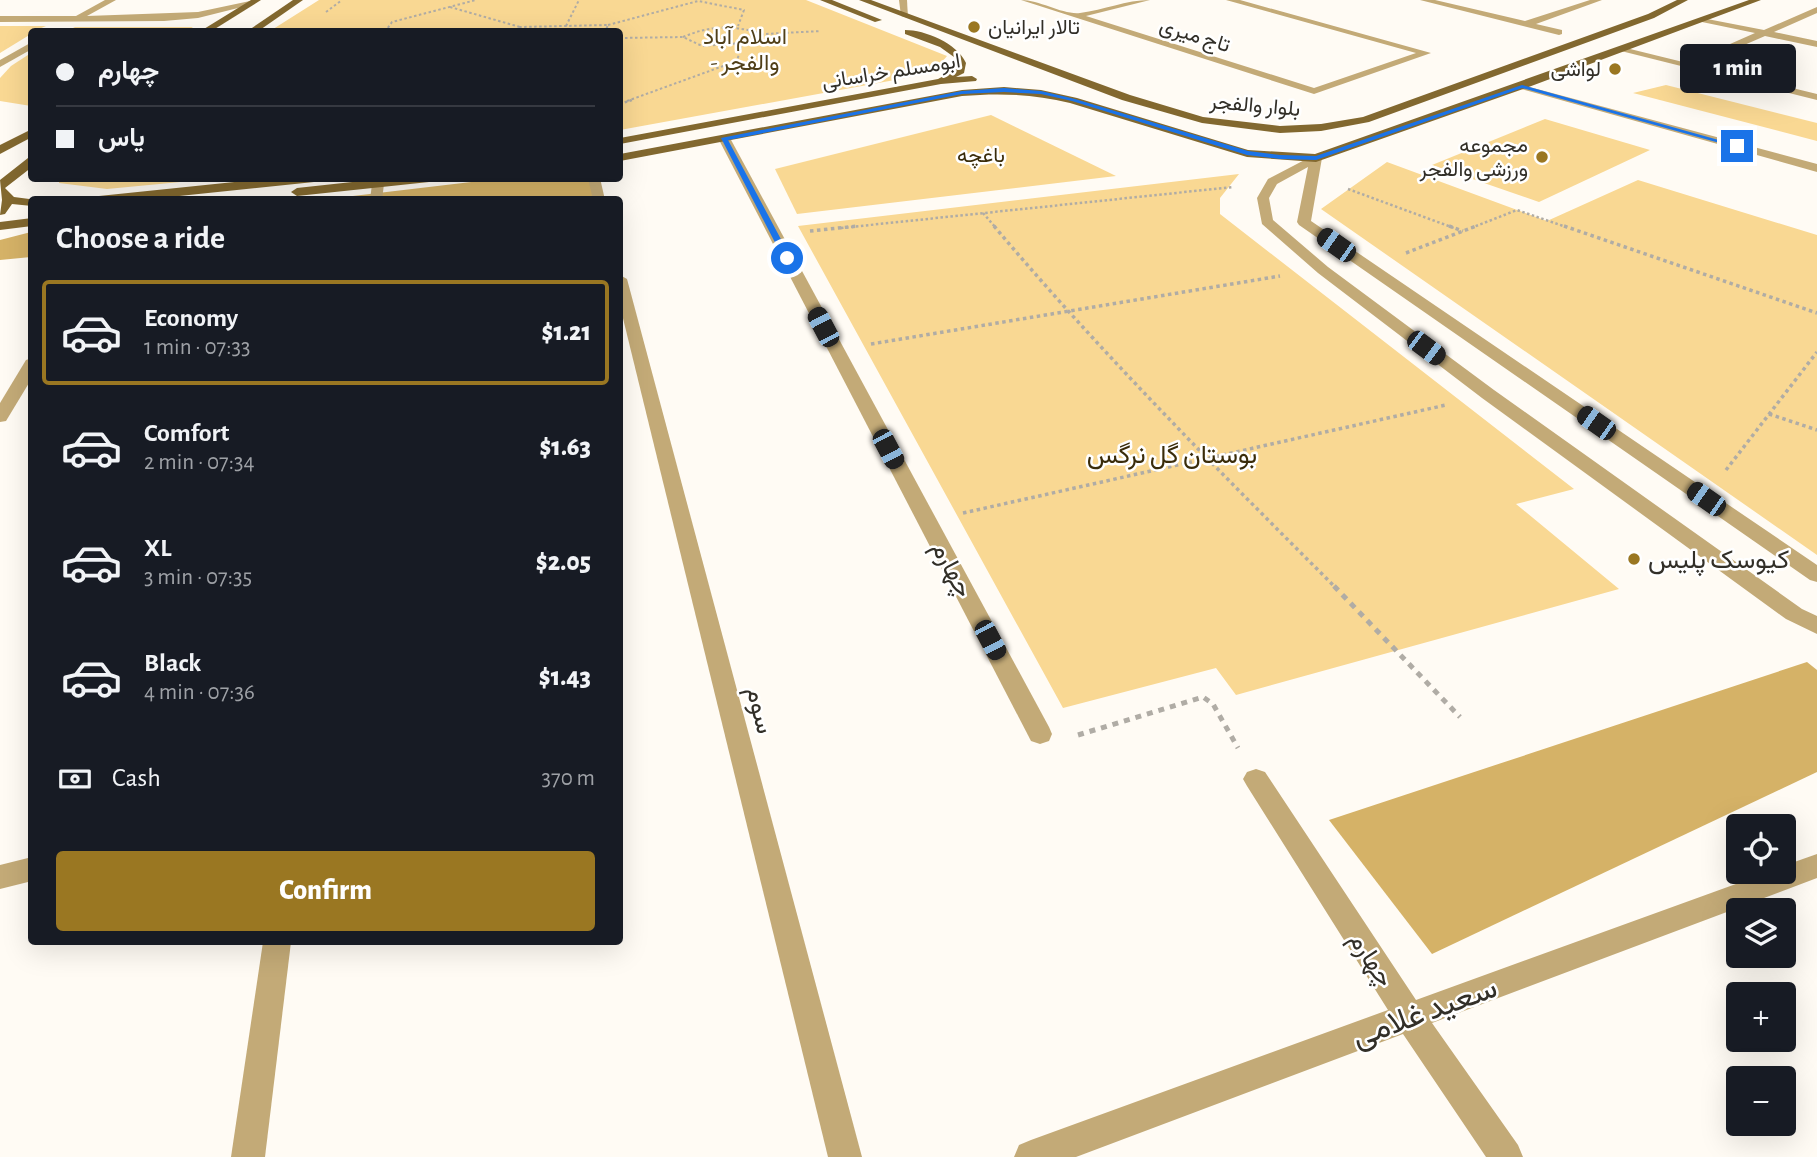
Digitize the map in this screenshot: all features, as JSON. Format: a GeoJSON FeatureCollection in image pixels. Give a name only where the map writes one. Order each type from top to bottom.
{"type":"FeatureCollection","features":[{"type":"Feature","properties":{"kind":"main road"},"geometry":{"type":"LineString","coordinates":[[256,28],[299,0]]}},
{"type":"Feature","properties":{"kind":"main road"},"geometry":{"type":"LineString","coordinates":[[824,0],[883,22]]}},
{"type":"Feature","properties":{"kind":"main road","name":"بلوار والفجر"},"geometry":{"type":"LineString","coordinates":[[863,0],[1151,106],[1200,120],[1288,131],[1327,128],[1365,120],[1651,16],[1684,0]]}},
{"type":"Feature","properties":{"kind":"main road","name":"بلوار والفجر"},"geometry":{"type":"LineString","coordinates":[[962,93],[1004,90],[1041,93],[1073,100],[1247,153],[1316,158],[1757,0]]}},
{"type":"Feature","properties":{"kind":"main road"},"geometry":{"type":"LineString","coordinates":[[209,28],[253,2]]}},
{"type":"Feature","properties":{"kind":"main road"},"geometry":{"type":"LineString","coordinates":[[894,27],[951,49],[960,56],[960,71],[941,81]]}},
{"type":"Feature","properties":{"kind":"main road"},"geometry":{"type":"LineString","coordinates":[[1507,68],[1544,78]]}},
{"type":"Feature","properties":{"kind":"main road"},"geometry":{"type":"LineString","coordinates":[[1484,76],[1522,86]]}},
{"type":"Feature","properties":{"kind":"main road","name":"ابومسلم خراسانی"},"geometry":{"type":"LineString","coordinates":[[623,140],[941,81],[984,78]]}},
{"type":"Feature","properties":{"kind":"main road","name":"ابومسلم خراسانی"},"geometry":{"type":"LineString","coordinates":[[996,78],[1009,78]]}},
{"type":"Feature","properties":{"kind":"main road"},"geometry":{"type":"LineString","coordinates":[[1042,79],[1089,84]]}},
{"type":"Feature","properties":{"kind":"main road","name":"ابومسلم خراسانی"},"geometry":{"type":"LineString","coordinates":[[623,157],[962,93]]}},
{"type":"Feature","properties":{"kind":"main road"},"geometry":{"type":"LineString","coordinates":[[0,150],[28,134]]}},
{"type":"Feature","properties":{"kind":"main road"},"geometry":{"type":"LineString","coordinates":[[0,211],[3,192],[28,165]]}},
{"type":"Feature","properties":{"kind":"main road"},"geometry":{"type":"LineString","coordinates":[[138,196],[275,182]]}},
{"type":"Feature","properties":{"kind":"main road"},"geometry":{"type":"LineString","coordinates":[[263,196],[395,182]]}},
{"type":"Feature","properties":{"kind":"main road"},"geometry":{"type":"LineString","coordinates":[[3,192],[28,201]]}},
{"type":"Feature","properties":{"kind":"main road"},"geometry":{"type":"LineString","coordinates":[[0,226],[28,222]]}},
{"type":"Feature","properties":{"kind":"street"},"geometry":{"type":"LineString","coordinates":[[59,28],[113,0]]}},
{"type":"Feature","properties":{"kind":"street"},"geometry":{"type":"LineString","coordinates":[[903,0],[905,16]]}},
{"type":"Feature","properties":{"kind":"street","name":"تاج میری"},"geometry":{"type":"LineString","coordinates":[[1025,0],[1314,91],[1426,53],[1230,0]]}},
{"type":"Feature","properties":{"kind":"street"},"geometry":{"type":"LineString","coordinates":[[1077,16],[1146,0]]}},
{"type":"Feature","properties":{"kind":"street"},"geometry":{"type":"LineString","coordinates":[[1424,0],[1559,32]]}},
{"type":"Feature","properties":{"kind":"street"},"geometry":{"type":"LineString","coordinates":[[1526,24],[1598,0]]}},
{"type":"Feature","properties":{"kind":"street"},"geometry":{"type":"LineString","coordinates":[[0,19],[164,18],[198,15],[253,2]]}},
{"type":"Feature","properties":{"kind":"street"},"geometry":{"type":"LineString","coordinates":[[1688,66],[1817,10]]}},
{"type":"Feature","properties":{"kind":"street"},"geometry":{"type":"LineString","coordinates":[[164,18],[203,28]]}},
{"type":"Feature","properties":{"kind":"street"},"geometry":{"type":"LineString","coordinates":[[1705,19],[1817,44]]}},
{"type":"Feature","properties":{"kind":"street"},"geometry":{"type":"LineString","coordinates":[[0,64],[28,47]]}},
{"type":"Feature","properties":{"kind":"street"},"geometry":{"type":"LineString","coordinates":[[1622,50],[1817,97]]}},
{"type":"Feature","properties":{"kind":"street"},"geometry":{"type":"LineString","coordinates":[[1544,78],[1570,85]]}},
{"type":"Feature","properties":{"kind":"street"},"geometry":{"type":"LineString","coordinates":[[1522,86],[1817,168]]}},
{"type":"Feature","properties":{"kind":"street","name":"چهارم"},"geometry":{"type":"LineString","coordinates":[[724,138],[1040,734]]}},
{"type":"Feature","properties":{"kind":"street"},"geometry":{"type":"LineString","coordinates":[[1316,158],[1272,182],[1263,198],[1267,221],[1323,270],[1488,394],[1794,614],[1817,626]]}},
{"type":"Feature","properties":{"kind":"street"},"geometry":{"type":"LineString","coordinates":[[1316,158],[1304,222],[1817,575]]}},
{"type":"Feature","properties":{"kind":"street"},"geometry":{"type":"LineString","coordinates":[[376,196],[378,184]]}},
{"type":"Feature","properties":{"kind":"street","name":"سوم"},"geometry":{"type":"LineString","coordinates":[[623,291],[845,1157]]}},
{"type":"Feature","properties":{"kind":"street"},"geometry":{"type":"LineString","coordinates":[[0,417],[28,370]]}},
{"type":"Feature","properties":{"kind":"street","name":"چهارم"},"geometry":{"type":"LineString","coordinates":[[1256,779],[1409,1016],[1506,1157]]}},
{"type":"Feature","properties":{"kind":"street","name":"سعید غلامی"},"geometry":{"type":"LineString","coordinates":[[1031,1157],[1817,866]]}},
{"type":"Feature","properties":{"kind":"street"},"geometry":{"type":"LineString","coordinates":[[0,877],[28,870]]}},
{"type":"Feature","properties":{"kind":"street"},"geometry":{"type":"LineString","coordinates":[[248,1157],[277,945]]}},
{"type":"Feature","properties":{"kind":"path"},"geometry":{"type":"LineString","coordinates":[[388,28],[392,22],[476,0]]}},
{"type":"Feature","properties":{"kind":"path"},"geometry":{"type":"LineString","coordinates":[[566,26],[579,0]]}},
{"type":"Feature","properties":{"kind":"path"},"geometry":{"type":"LineString","coordinates":[[692,0],[744,10],[738,26]]}},
{"type":"Feature","properties":{"kind":"path"},"geometry":{"type":"LineString","coordinates":[[449,7],[520,27],[566,26],[608,24],[698,1]]}},
{"type":"Feature","properties":{"kind":"path"},"geometry":{"type":"LineString","coordinates":[[683,37],[702,46],[742,43],[764,34],[824,31],[872,18]]}},
{"type":"Feature","properties":{"kind":"path"},"geometry":{"type":"LineString","coordinates":[[606,28],[608,24]]}},
{"type":"Feature","properties":{"kind":"path"},"geometry":{"type":"LineString","coordinates":[[623,38],[683,37],[706,26],[738,26],[764,34]]}},
{"type":"Feature","properties":{"kind":"path"},"geometry":{"type":"LineString","coordinates":[[623,103],[737,61],[742,43]]}},
{"type":"Feature","properties":{"kind":"path"},"geometry":{"type":"LineString","coordinates":[[775,235],[1272,182]]}},
{"type":"Feature","properties":{"kind":"path"},"geometry":{"type":"LineString","coordinates":[[1348,189],[1464,232]]}},
{"type":"Feature","properties":{"kind":"path"},"geometry":{"type":"LineString","coordinates":[[1400,256],[1517,210],[1817,313]]}},
{"type":"Feature","properties":{"kind":"path"},"geometry":{"type":"LineString","coordinates":[[983,213],[1066,311],[1399,651],[1460,717]]}},
{"type":"Feature","properties":{"kind":"path"},"geometry":{"type":"LineString","coordinates":[[835,350],[1323,270]]}},
{"type":"Feature","properties":{"kind":"path"},"geometry":{"type":"LineString","coordinates":[[1719,478],[1817,352]]}},
{"type":"Feature","properties":{"kind":"path"},"geometry":{"type":"LineString","coordinates":[[928,522],[1209,460],[1488,394]]}},
{"type":"Feature","properties":{"kind":"path"},"geometry":{"type":"LineString","coordinates":[[1769,414],[1817,430]]}},
{"type":"Feature","properties":{"kind":"path"},"geometry":{"type":"LineString","coordinates":[[1040,734],[1046,740],[1058,741],[1203,697],[1213,704],[1256,779]]}},
{"type":"Feature","properties":{"kind":"green space"},"geometry":{"type":"Polygon","coordinates":[[[319,0],[806,0],[947,56],[933,73],[623,129],[623,28],[275,28],[319,0]]]}},
{"type":"Feature","properties":{"kind":"green space"},"geometry":{"type":"Polygon","coordinates":[[[0,26],[46,26],[28,28],[28,36],[0,53],[0,26]]]}},
{"type":"Feature","properties":{"kind":"green space"},"geometry":{"type":"Polygon","coordinates":[[[75,27],[193,27],[191,28],[73,28],[75,27]]]}},
{"type":"Feature","properties":{"kind":"green space"},"geometry":{"type":"Polygon","coordinates":[[[28,55],[28,106],[0,101],[0,78],[11,66],[28,55]]]}},
{"type":"Feature","properties":{"kind":"green space"},"geometry":{"type":"Polygon","coordinates":[[[1666,85],[1817,123],[1817,141],[1633,93],[1666,85]]]}},
{"type":"Feature","properties":{"kind":"green space","name":"باغچه"},"geometry":{"type":"Polygon","coordinates":[[[991,115],[1116,176],[797,214],[775,169],[991,115]]]}},
{"type":"Feature","properties":{"kind":"green space","name":"مجموعه ورزشی والفجر"},"geometry":{"type":"Polygon","coordinates":[[[1545,119],[1650,150],[1539,202],[1432,165],[1545,119]]]}},
{"type":"Feature","properties":{"kind":"green space"},"geometry":{"type":"Polygon","coordinates":[[[1387,162],[1547,221],[1638,180],[1817,235],[1817,555],[1321,209],[1387,162]]]}},
{"type":"Feature","properties":{"kind":"green space","name":"بوستان گل نرگس"},"geometry":{"type":"Polygon","coordinates":[[[1239,174],[1220,198],[1220,214],[1574,489],[1516,504],[1619,589],[1236,695],[1216,668],[1063,708],[798,226],[1239,174]]]}},
{"type":"Feature","properties":{"kind":"green space"},"geometry":{"type":"Polygon","coordinates":[[[59,182],[180,182],[107,189],[59,182]]]}},
{"type":"Feature","properties":{"kind":"shaded area"},"geometry":{"type":"Polygon","coordinates":[[[471,182],[593,182],[595,196],[353,196],[471,182]]]}},
{"type":"Feature","properties":{"kind":"shaded area"},"geometry":{"type":"Polygon","coordinates":[[[28,233],[28,257],[0,260],[0,240],[28,233]]]}},
{"type":"Feature","properties":{"kind":"shaded area"},"geometry":{"type":"Polygon","coordinates":[[[1807,662],[1817,670],[1817,772],[1432,954],[1329,820],[1807,662]]]}},
{"type":"Feature","properties":{"kind":"place","name":"تالار ایرانیان"},"geometry":{"type":"Point","coordinates":[974,27]}},
{"type":"Feature","properties":{"kind":"place","name":"لواشی"},"geometry":{"type":"Point","coordinates":[1615,69]}},
{"type":"Feature","properties":{"kind":"place","name":"مجموعه ورزشی والفجر"},"geometry":{"type":"Point","coordinates":[1542,157]}},
{"type":"Feature","properties":{"kind":"place","name":"کیوسک پلیس"},"geometry":{"type":"Point","coordinates":[1634,559]}},
{"type":"Feature","properties":{"kind":"district","name":"اسلام آباد - والفجر"},"geometry":{"type":"Point","coordinates":[745,49]}},
{"type":"Feature","properties":{"kind":"route"},"geometry":{"type":"LineString","coordinates":[[787,258],[724,138],[962,93],[1004,90],[1041,93],[1073,100],[1247,153],[1316,158],[1522,86],[1737,146]]}}]}
